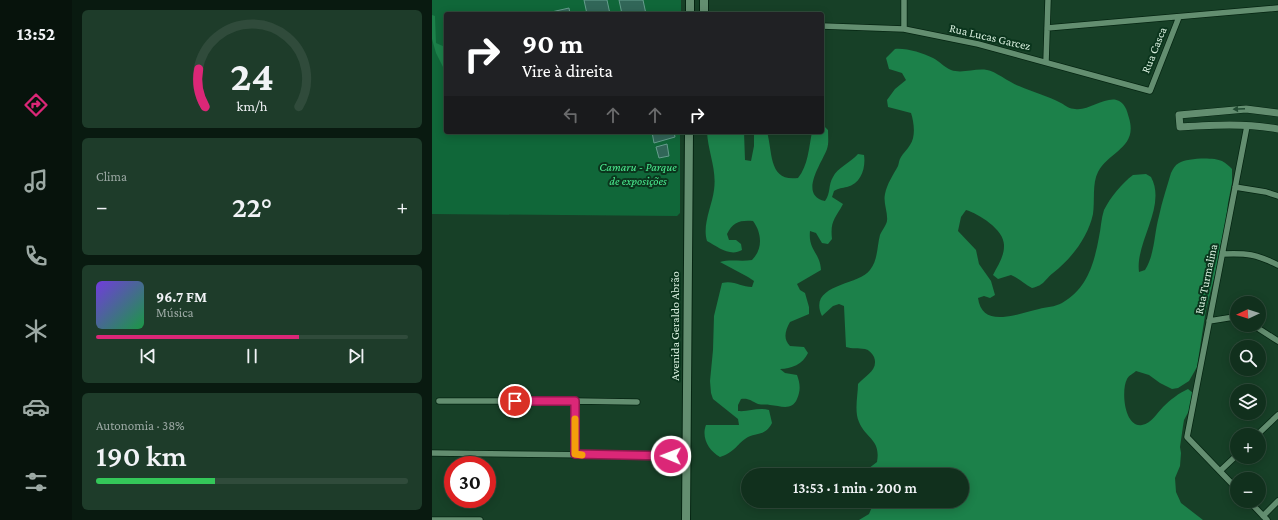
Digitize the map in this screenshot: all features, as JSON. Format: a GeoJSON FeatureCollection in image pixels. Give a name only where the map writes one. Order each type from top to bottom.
{"type":"FeatureCollection","features":[{"type":"Feature","properties":{"kind":"main road"},"geometry":{"type":"LineString","coordinates":[[690,0],[690,12]]}},
{"type":"Feature","properties":{"kind":"main road"},"geometry":{"type":"LineString","coordinates":[[704,0],[704,12]]}},
{"type":"Feature","properties":{"kind":"main road","name":"Avenida Geraldo Abrão"},"geometry":{"type":"LineString","coordinates":[[686,520],[689,134]]}},
{"type":"Feature","properties":{"kind":"street"},"geometry":{"type":"LineString","coordinates":[[904,0],[904,30]]}},
{"type":"Feature","properties":{"kind":"street"},"geometry":{"type":"LineString","coordinates":[[1046,62],[1048,0]]}},
{"type":"Feature","properties":{"kind":"street"},"geometry":{"type":"LineString","coordinates":[[1047,28],[1278,8]]}},
{"type":"Feature","properties":{"kind":"street","name":"Rua Casca"},"geometry":{"type":"LineString","coordinates":[[1150,91],[1180,17]]}},
{"type":"Feature","properties":{"kind":"street","name":"Rua Lucas Garcez"},"geometry":{"type":"LineString","coordinates":[[824,26],[904,30],[978,44],[1150,91]]}},
{"type":"Feature","properties":{"kind":"street"},"geometry":{"type":"LineString","coordinates":[[1278,114],[1246,109],[1179,115],[1180,127],[1215,125],[1260,126],[1278,129]]}},
{"type":"Feature","properties":{"kind":"street","name":"Rua Turmalina"},"geometry":{"type":"LineString","coordinates":[[1220,471],[1187,437],[1208,321],[1223,254],[1247,126]]}},
{"type":"Feature","properties":{"kind":"street"},"geometry":{"type":"LineString","coordinates":[[1235,187],[1266,192],[1278,196]]}},
{"type":"Feature","properties":{"kind":"street"},"geometry":{"type":"LineString","coordinates":[[1223,254],[1239,253],[1260,256],[1278,265]]}},
{"type":"Feature","properties":{"kind":"street"},"geometry":{"type":"LineString","coordinates":[[1208,321],[1230,318]]}},
{"type":"Feature","properties":{"kind":"street"},"geometry":{"type":"LineString","coordinates":[[1264,332],[1278,341]]}},
{"type":"Feature","properties":{"kind":"street"},"geometry":{"type":"LineString","coordinates":[[439,401],[636,402]]}},
{"type":"Feature","properties":{"kind":"street"},"geometry":{"type":"LineString","coordinates":[[575,401],[575,454]]}},
{"type":"Feature","properties":{"kind":"street"},"geometry":{"type":"LineString","coordinates":[[1265,428],[1278,415]]}},
{"type":"Feature","properties":{"kind":"street"},"geometry":{"type":"LineString","coordinates":[[432,453],[686,456]]}},
{"type":"Feature","properties":{"kind":"street"},"geometry":{"type":"LineString","coordinates":[[1230,462],[1220,471],[1230,482]]}},
{"type":"Feature","properties":{"kind":"street"},"geometry":{"type":"LineString","coordinates":[[1256,508],[1265,518],[1278,501]]}},
{"type":"Feature","properties":{"kind":"street"},"geometry":{"type":"LineString","coordinates":[[432,520],[480,520]]}},
{"type":"Feature","properties":{"kind":"green space","name":"Camaru - Parque de exposições"},"geometry":{"type":"Polygon","coordinates":[[[432,0],[681,0],[681,12],[444,12],[444,134],[680,134],[680,213],[677,216],[432,214],[432,0]]]}},
{"type":"Feature","properties":{"kind":"green space"},"geometry":{"type":"Polygon","coordinates":[[[432,15],[435,16],[436,43],[444,47],[444,69],[436,53],[432,39],[432,15]]]}},
{"type":"Feature","properties":{"kind":"green space"},"geometry":{"type":"Polygon","coordinates":[[[895,49],[909,50],[935,59],[951,70],[990,71],[1015,84],[1051,98],[1071,108],[1081,109],[1109,100],[1115,100],[1120,102],[1127,111],[1131,128],[1130,136],[1126,143],[1103,165],[1096,176],[1093,214],[1091,223],[1083,239],[1067,261],[1040,285],[1032,288],[1011,275],[998,279],[993,275],[1004,250],[1003,240],[1000,234],[978,215],[966,210],[961,217],[958,231],[976,250],[979,264],[991,281],[995,295],[990,298],[984,296],[978,298],[979,303],[986,314],[993,317],[1017,315],[1056,305],[1062,303],[1078,291],[1088,275],[1095,257],[1104,210],[1117,191],[1133,175],[1146,174],[1151,177],[1155,188],[1153,212],[1141,249],[1139,272],[1145,270],[1151,257],[1157,223],[1171,173],[1175,166],[1183,161],[1207,159],[1222,161],[1232,169],[1232,183],[1225,230],[1206,309],[1197,367],[1189,381],[1178,388],[1172,389],[1149,375],[1136,371],[1127,379],[1124,391],[1124,399],[1131,421],[1142,425],[1151,420],[1166,404],[1181,393],[1188,389],[1193,393],[1191,407],[1184,420],[1180,447],[1180,466],[1175,478],[1176,492],[1181,503],[1203,520],[859,520],[869,514],[872,508],[969,508],[969,468],[869,468],[877,462],[877,448],[862,428],[856,408],[858,384],[875,366],[874,357],[866,349],[846,347],[844,306],[839,304],[833,306],[822,316],[819,305],[821,298],[827,292],[864,275],[873,266],[880,235],[887,221],[885,201],[886,190],[898,166],[900,158],[912,142],[914,125],[911,113],[888,107],[887,100],[895,89],[906,80],[902,73],[889,69],[886,58],[895,49]]]}},
{"type":"Feature","properties":{"kind":"green space"},"geometry":{"type":"Polygon","coordinates":[[[824,126],[828,130],[827,149],[817,170],[812,186],[813,192],[817,198],[825,201],[828,195],[831,180],[841,168],[858,154],[864,155],[864,165],[862,175],[856,183],[834,191],[832,197],[843,204],[832,224],[832,239],[828,244],[822,243],[816,233],[810,231],[812,247],[819,259],[821,270],[797,284],[800,290],[805,293],[809,307],[809,314],[790,322],[786,335],[786,341],[790,346],[804,347],[808,353],[800,363],[788,368],[780,369],[785,373],[797,375],[800,387],[799,393],[795,403],[786,407],[758,404],[748,399],[741,399],[738,405],[738,411],[761,409],[769,410],[772,423],[764,432],[748,437],[730,453],[720,457],[709,448],[707,444],[705,439],[706,425],[739,425],[738,419],[713,399],[711,393],[710,381],[714,316],[722,283],[730,282],[752,287],[754,281],[720,262],[752,260],[756,256],[760,246],[760,236],[753,221],[748,221],[734,224],[727,234],[729,240],[736,240],[741,244],[742,250],[738,252],[729,252],[707,241],[706,222],[715,182],[707,134],[744,134],[745,160],[751,161],[754,146],[754,134],[768,134],[774,164],[781,175],[788,178],[798,178],[804,168],[812,134],[824,134],[824,126]]]}},
{"type":"Feature","properties":{"kind":"building"},"geometry":{"type":"Polygon","coordinates":[[[584,0],[607,0],[610,12],[587,12],[584,0]]]}},
{"type":"Feature","properties":{"kind":"building"},"geometry":{"type":"Polygon","coordinates":[[[619,0],[643,0],[646,12],[622,12],[619,0]]]}},
{"type":"Feature","properties":{"kind":"building"},"geometry":{"type":"Polygon","coordinates":[[[569,8],[570,12],[551,12],[569,8]]]}},
{"type":"Feature","properties":{"kind":"building"},"geometry":{"type":"Polygon","coordinates":[[[652,134],[674,134],[675,137],[654,143],[652,134]]]}},
{"type":"Feature","properties":{"kind":"building"},"geometry":{"type":"Polygon","coordinates":[[[667,144],[669,156],[659,158],[656,147],[667,144]]]}},
{"type":"Feature","properties":{"kind":"slow traffic"},"geometry":{"type":"LineString","coordinates":[[575,419],[575,454],[582,455]]}},
{"type":"Feature","properties":{"kind":"route"},"geometry":{"type":"LineString","coordinates":[[515,401],[575,401],[575,454],[671,456]]}}]}
